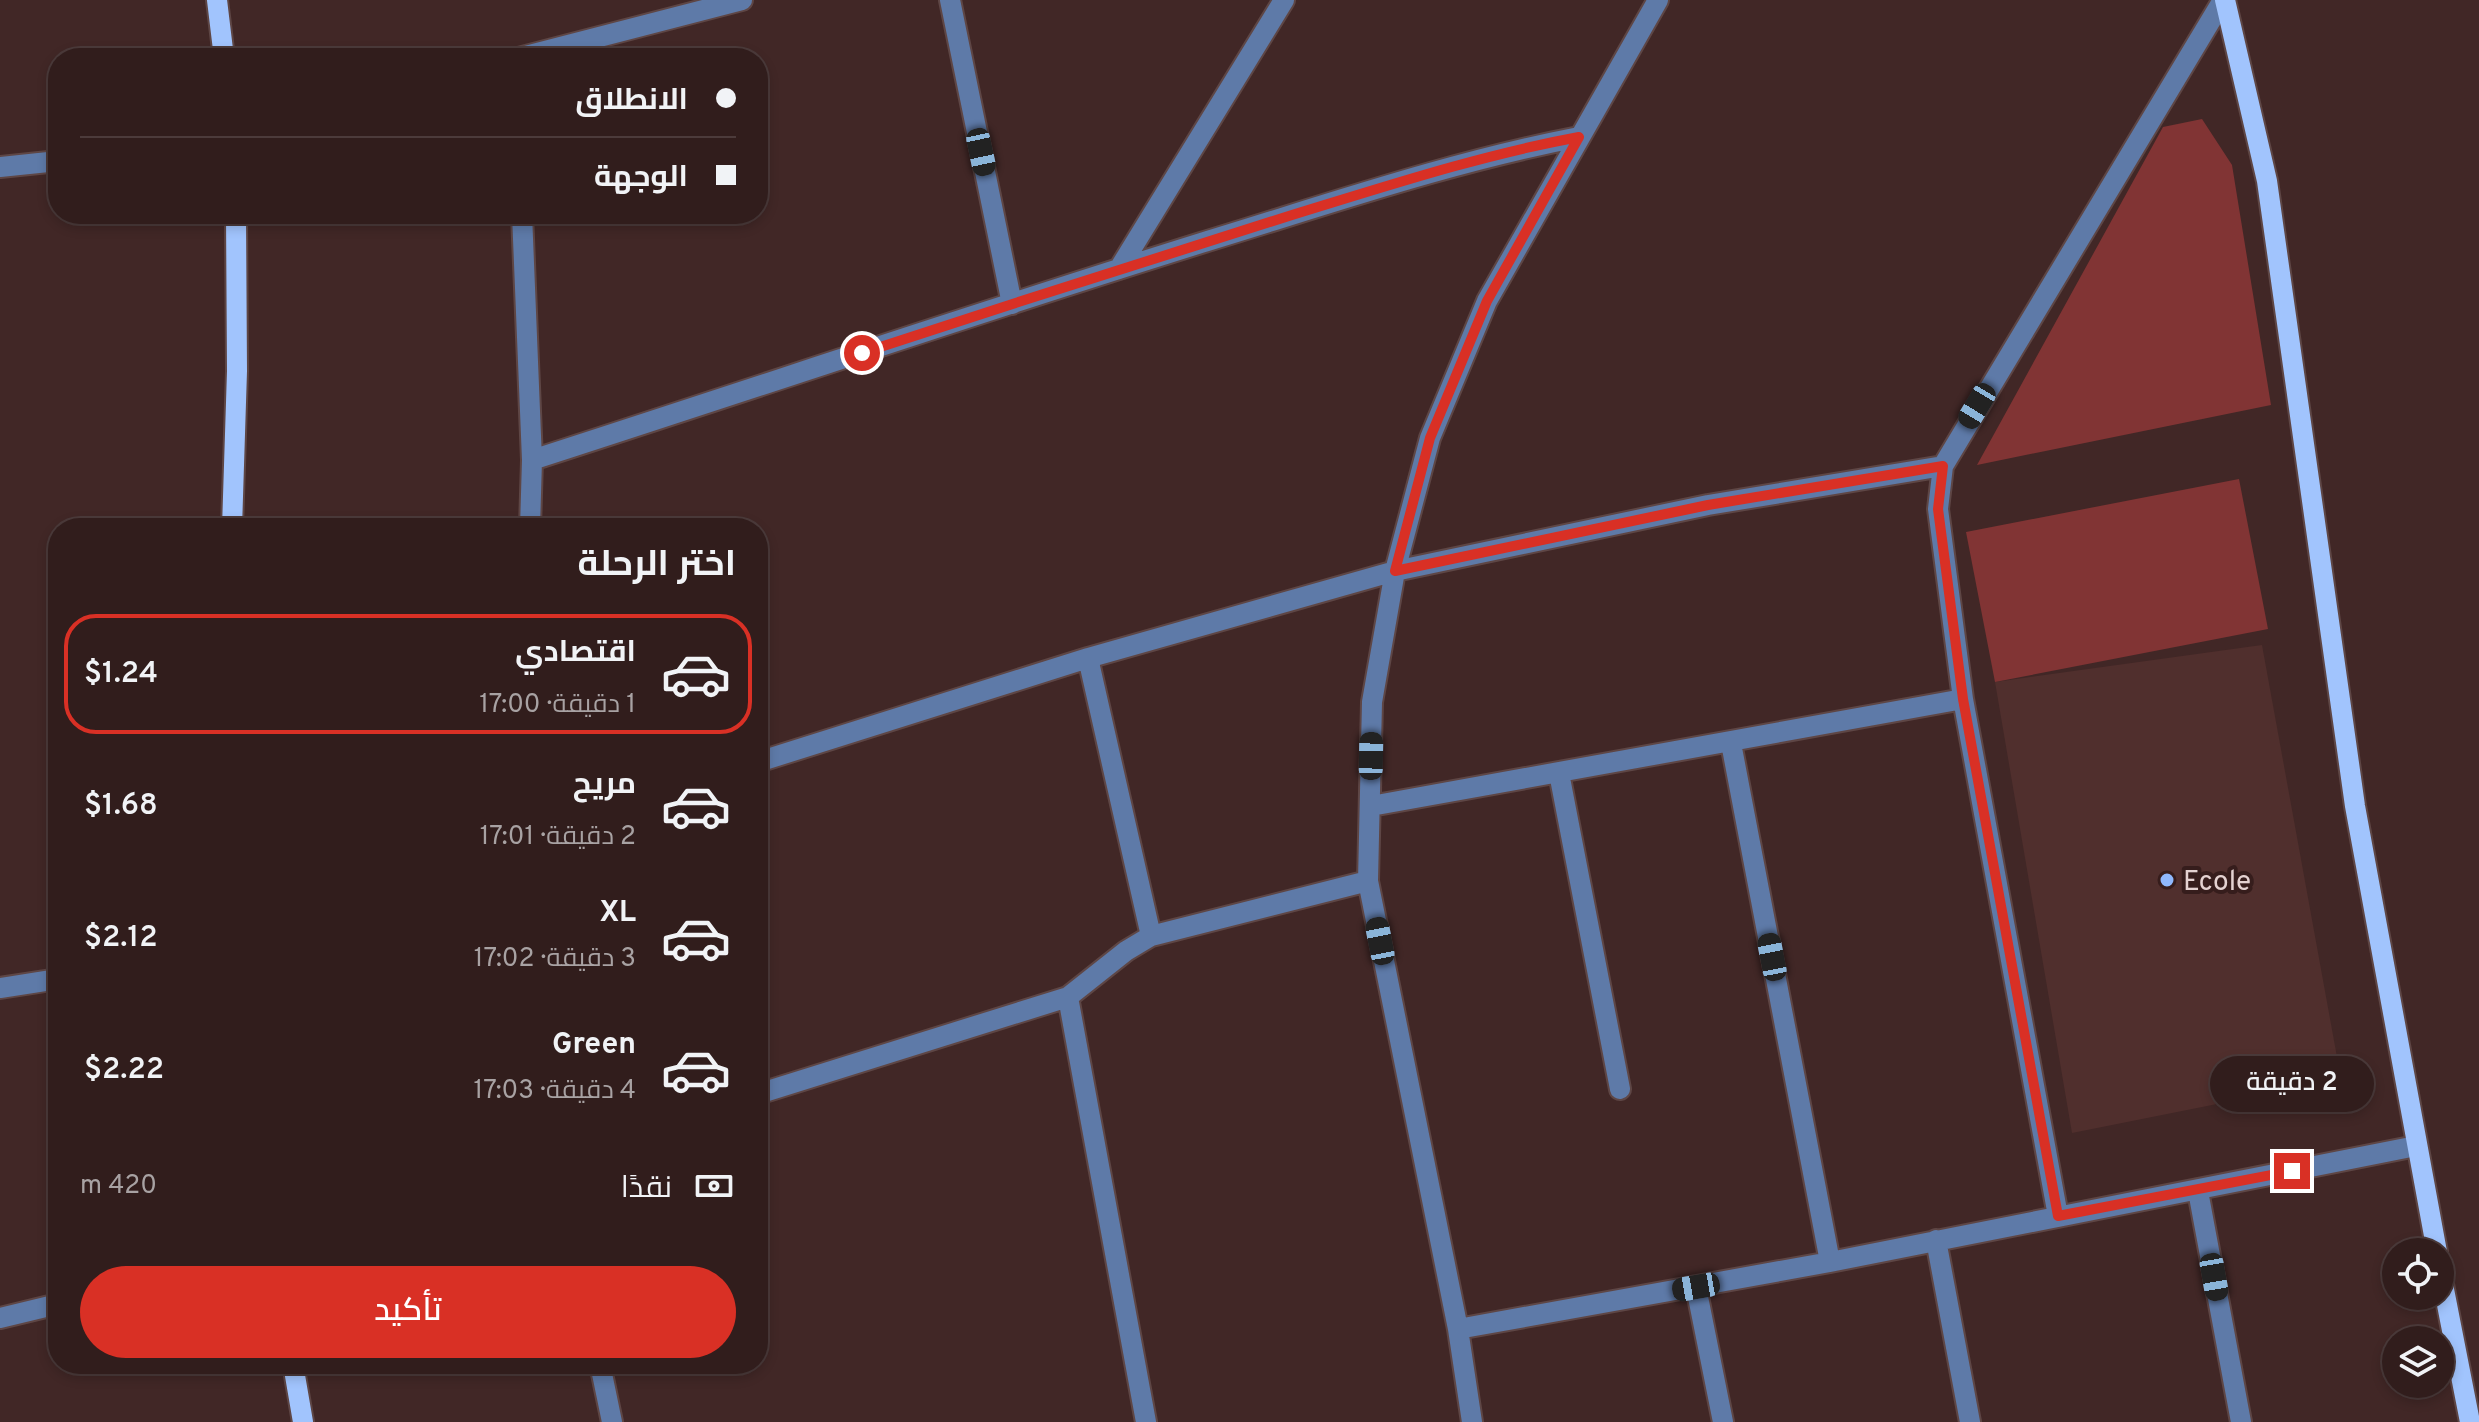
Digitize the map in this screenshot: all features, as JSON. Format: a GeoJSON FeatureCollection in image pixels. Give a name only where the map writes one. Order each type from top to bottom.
{"type":"FeatureCollection","features":[{"type":"Feature","properties":{"kind":"main road"},"geometry":{"type":"LineString","coordinates":[[217,0],[223,48]]}},
{"type":"Feature","properties":{"kind":"main road"},"geometry":{"type":"LineString","coordinates":[[2224,0],[2267,181],[2355,806],[2434,1238]]}},
{"type":"Feature","properties":{"kind":"main road"},"geometry":{"type":"LineString","coordinates":[[232,518],[237,371],[236,224]]}},
{"type":"Feature","properties":{"kind":"main road"},"geometry":{"type":"LineString","coordinates":[[2448,1310],[2470,1422]]}},
{"type":"Feature","properties":{"kind":"main road"},"geometry":{"type":"LineString","coordinates":[[295,1374],[303,1422]]}},
{"type":"Feature","properties":{"kind":"street"},"geometry":{"type":"LineString","coordinates":[[557,48],[742,0]]}},
{"type":"Feature","properties":{"kind":"street"},"geometry":{"type":"LineString","coordinates":[[950,0],[1012,304]]}},
{"type":"Feature","properties":{"kind":"street"},"geometry":{"type":"LineString","coordinates":[[1119,269],[1284,0]]}},
{"type":"Feature","properties":{"kind":"street"},"geometry":{"type":"LineString","coordinates":[[1470,1422],[1458,1329],[1368,881],[1372,702],[1395,571],[1430,438],[1481,314],[1658,0]]}},
{"type":"Feature","properties":{"kind":"street"},"geometry":{"type":"LineString","coordinates":[[2058,1216],[1963,699],[1938,509],[1943,466],[2224,0]]}},
{"type":"Feature","properties":{"kind":"street"},"geometry":{"type":"LineString","coordinates":[[532,460],[1119,269],[1438,170],[1516,149],[1579,137]]}},
{"type":"Feature","properties":{"kind":"street"},"geometry":{"type":"LineString","coordinates":[[0,167],[48,162]]}},
{"type":"Feature","properties":{"kind":"street"},"geometry":{"type":"LineString","coordinates":[[522,224],[532,460],[530,518]]}},
{"type":"Feature","properties":{"kind":"street"},"geometry":{"type":"LineString","coordinates":[[768,759],[1088,658],[1395,571],[1708,505],[1943,466]]}},
{"type":"Feature","properties":{"kind":"street"},"geometry":{"type":"LineString","coordinates":[[1088,658],[1151,936]]}},
{"type":"Feature","properties":{"kind":"street"},"geometry":{"type":"LineString","coordinates":[[1371,806],[1963,699]]}},
{"type":"Feature","properties":{"kind":"street"},"geometry":{"type":"LineString","coordinates":[[1731,743],[1830,1262]]}},
{"type":"Feature","properties":{"kind":"street"},"geometry":{"type":"LineString","coordinates":[[1559,773],[1620,1089]]}},
{"type":"Feature","properties":{"kind":"street"},"geometry":{"type":"LineString","coordinates":[[768,1091],[1068,997],[1126,951],[1151,936],[1368,881]]}},
{"type":"Feature","properties":{"kind":"street"},"geometry":{"type":"LineString","coordinates":[[0,988],[48,981]]}},
{"type":"Feature","properties":{"kind":"street"},"geometry":{"type":"LineString","coordinates":[[1068,997],[1146,1422]]}},
{"type":"Feature","properties":{"kind":"street"},"geometry":{"type":"LineString","coordinates":[[1458,1329],[1830,1262],[2416,1146]]}},
{"type":"Feature","properties":{"kind":"street"},"geometry":{"type":"LineString","coordinates":[[2198,1191],[2241,1422]]}},
{"type":"Feature","properties":{"kind":"street"},"geometry":{"type":"LineString","coordinates":[[1936,1240],[1970,1422]]}},
{"type":"Feature","properties":{"kind":"street"},"geometry":{"type":"LineString","coordinates":[[1696,1287],[1723,1422]]}},
{"type":"Feature","properties":{"kind":"street"},"geometry":{"type":"LineString","coordinates":[[0,1318],[48,1306]]}},
{"type":"Feature","properties":{"kind":"street"},"geometry":{"type":"LineString","coordinates":[[602,1374],[612,1422]]}},
{"type":"Feature","properties":{"kind":"shaded area"},"geometry":{"type":"Polygon","coordinates":[[[2202,119],[2232,165],[2271,405],[1977,465],[2163,127],[2202,119]]]}},
{"type":"Feature","properties":{"kind":"shaded area"},"geometry":{"type":"Polygon","coordinates":[[[2239,479],[2268,629],[1995,682],[1966,532],[2239,479]]]}},
{"type":"Feature","properties":{"kind":"shaded area","name":"Ecole"},"geometry":{"type":"Polygon","coordinates":[[[2262,645],[2341,1079],[2072,1133],[1995,682],[2262,645]]]}},
{"type":"Feature","properties":{"kind":"place","name":"Ecole"},"geometry":{"type":"Point","coordinates":[2167,880]}},
{"type":"Feature","properties":{"kind":"route"},"geometry":{"type":"LineString","coordinates":[[862,353],[1438,170],[1516,149],[1579,137],[1487,301],[1430,438],[1395,571],[1708,505],[1943,466],[1938,509],[1963,699],[2058,1216],[2292,1171]]}}]}
